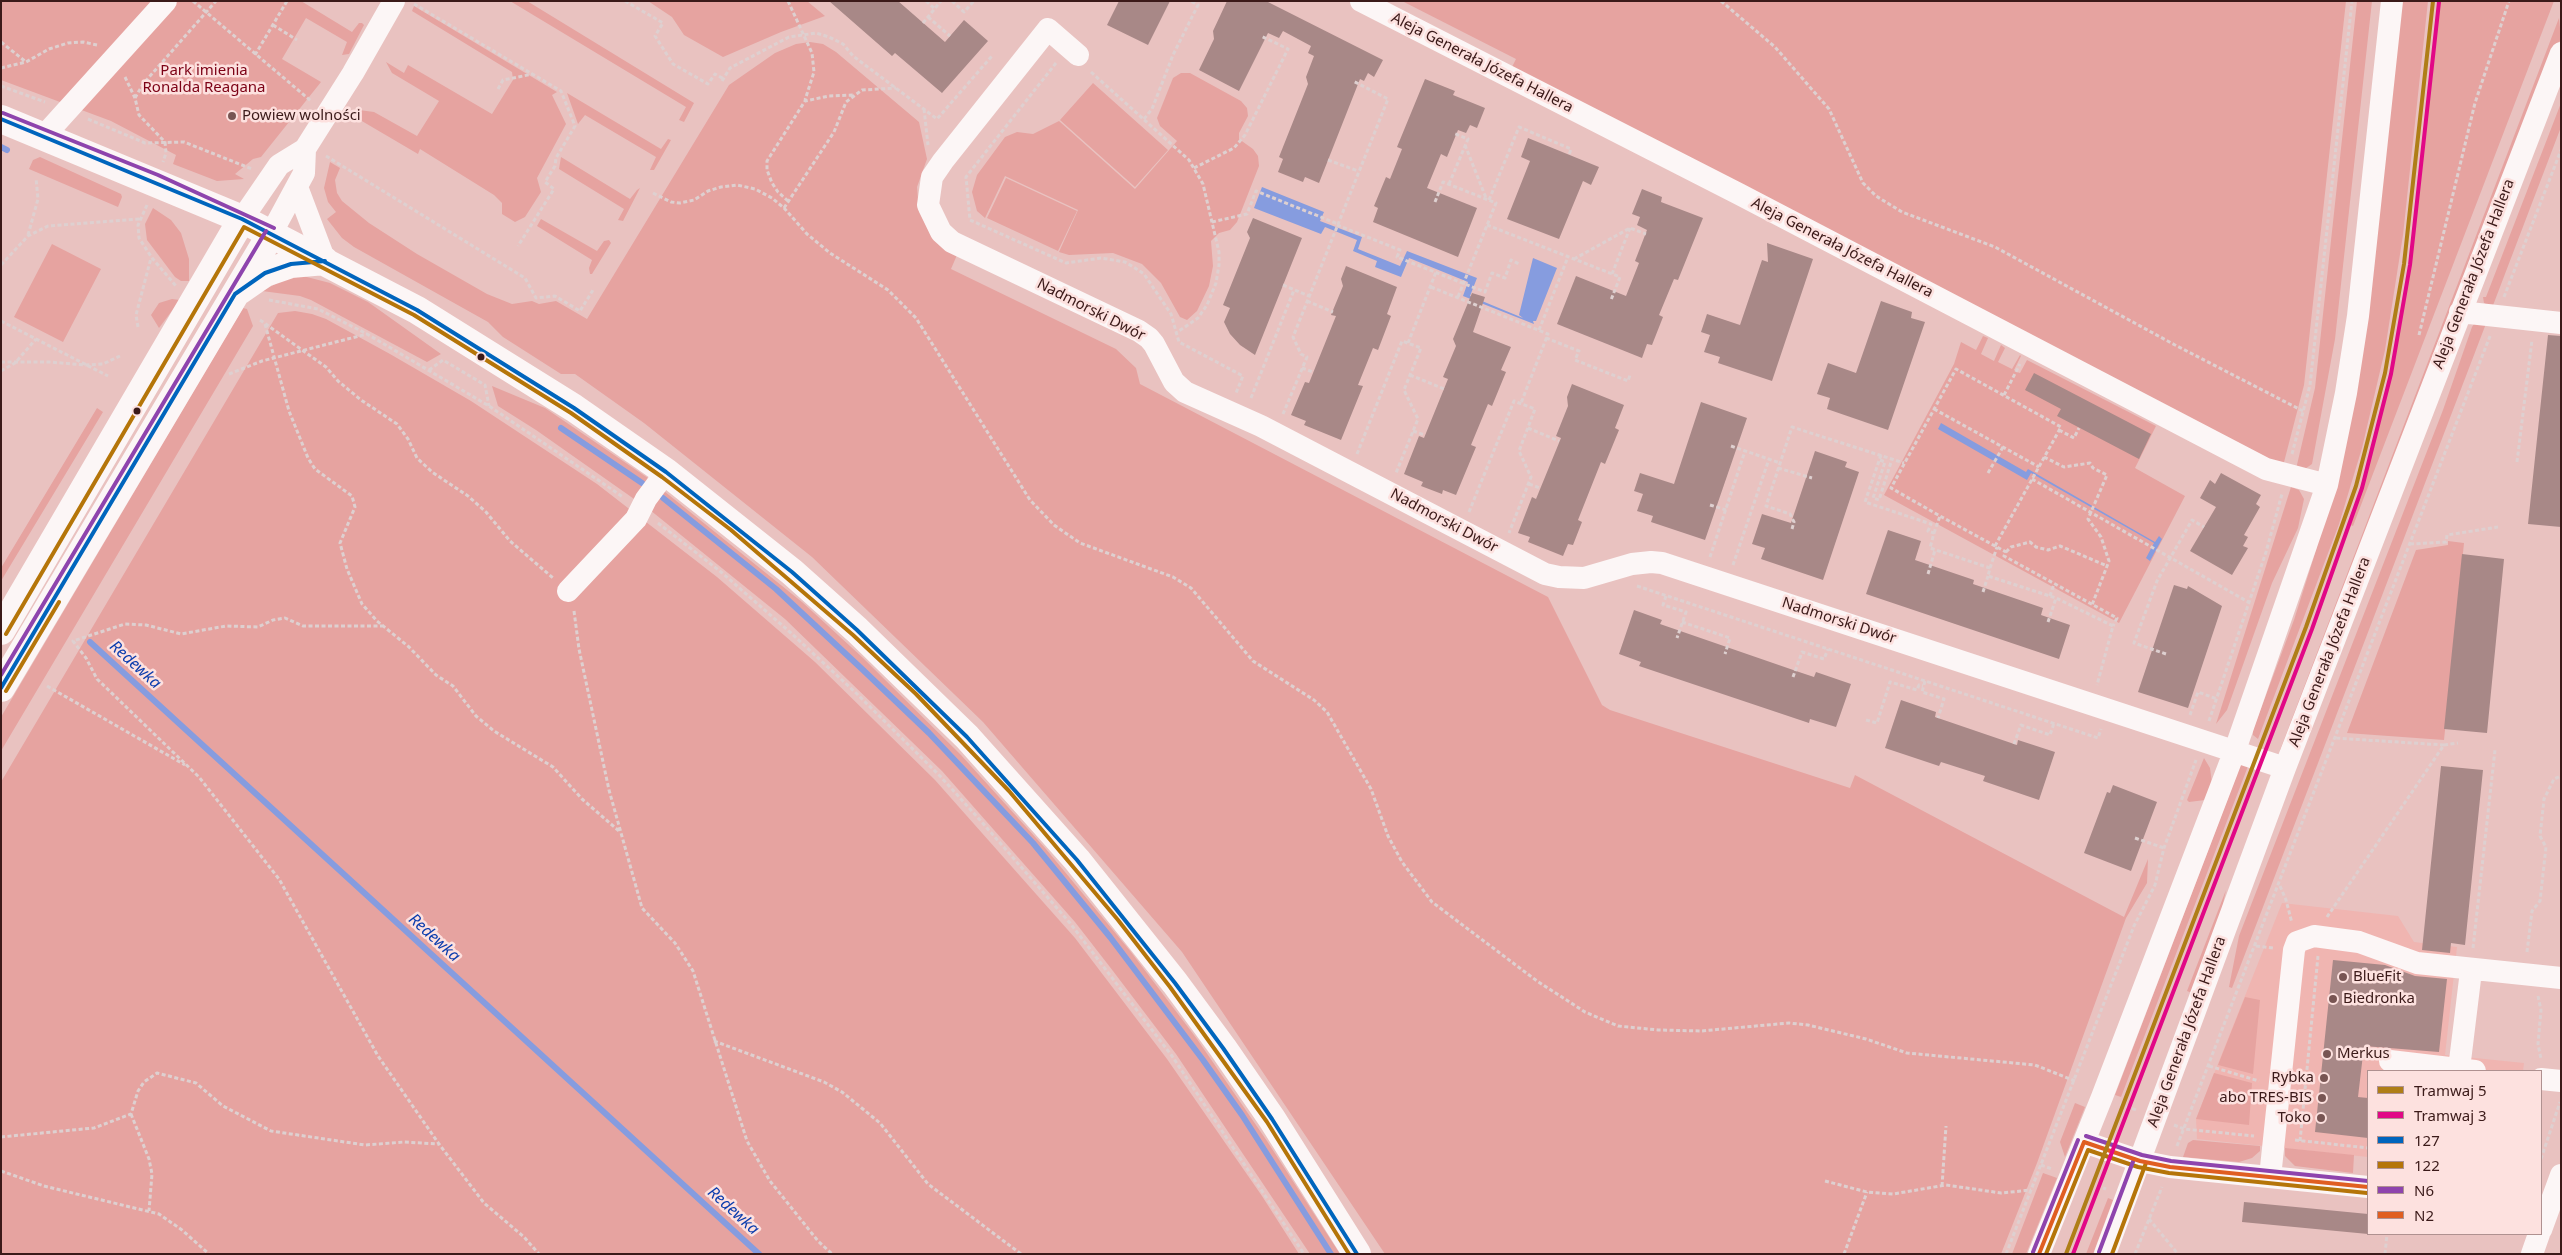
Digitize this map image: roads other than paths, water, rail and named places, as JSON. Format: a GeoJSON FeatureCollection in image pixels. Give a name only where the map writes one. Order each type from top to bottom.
{"type":"FeatureCollection","features":[{"type":"Feature","properties":{"kind":"main road"},"geometry":{"type":"LineString","coordinates":[[1,119],[242,219],[416,310],[494,356],[574,408],[666,472],[792,572],[857,630],[934,704],[1014,788],[1077,860],[1175,983],[1272,1118],[1357,1254]]}},
{"type":"Feature","properties":{"kind":"main road"},"geometry":{"type":"LineString","coordinates":[[4,619],[242,219]]}},
{"type":"Feature","properties":{"kind":"main road"},"geometry":{"type":"LineString","coordinates":[[1,688],[271,234]]}},
{"type":"Feature","properties":{"kind":"main road"},"geometry":{"type":"LineString","coordinates":[[235,294],[265,273],[291,264],[325,261]]}},
{"type":"Feature","properties":{"kind":"street"},"geometry":{"type":"LineString","coordinates":[[44,136],[166,1]]}},
{"type":"Feature","properties":{"kind":"street"},"geometry":{"type":"LineString","coordinates":[[271,234],[315,152],[353,73],[394,1]]}},
{"type":"Feature","properties":{"kind":"street","name":"Aleja Generała Józefa Hallera"},"geometry":{"type":"LineString","coordinates":[[1361,1],[1739,194],[2266,469],[2326,486]]}},
{"type":"Feature","properties":{"kind":"street"},"geometry":{"type":"LineString","coordinates":[[2039,1254],[2102,1097],[2235,750],[2326,486],[2346,393],[2358,316],[2392,1]]}},
{"type":"Feature","properties":{"kind":"street","name":"Nadmorski Dwór"},"geometry":{"type":"LineString","coordinates":[[1074,51],[1048,29],[932,177],[928,205],[941,232],[952,242],[1139,331],[1149,338],[1174,382],[1185,392],[1262,426],[1545,574],[1559,578],[1584,578],[1632,564],[1662,563],[2285,768]]}},
{"type":"Feature","properties":{"kind":"street","name":"Aleja Generała Józefa Hallera"},"geometry":{"type":"LineString","coordinates":[[2105,1254],[2285,768],[2561,54]]}},
{"type":"Feature","properties":{"kind":"street"},"geometry":{"type":"LineString","coordinates":[[242,219],[279,165],[315,152]]}},
{"type":"Feature","properties":{"kind":"street"},"geometry":{"type":"LineString","coordinates":[[297,187],[325,261]]}},
{"type":"Feature","properties":{"kind":"street"},"geometry":{"type":"LineString","coordinates":[[2460,312],[2561,323]]}},
{"type":"Feature","properties":{"kind":"street"},"geometry":{"type":"LineString","coordinates":[[568,591],[636,519],[666,472]]}},
{"type":"Feature","properties":{"kind":"street"},"geometry":{"type":"LineString","coordinates":[[4,619],[28,642]]}},
{"type":"Feature","properties":{"kind":"street"},"geometry":{"type":"LineString","coordinates":[[2270,1177],[2294,950],[2306,939],[2359,942],[2417,963],[2561,978]]}},
{"type":"Feature","properties":{"kind":"street"},"geometry":{"type":"LineString","coordinates":[[2390,1061],[2467,1070],[2470,970]]}},
{"type":"Feature","properties":{"kind":"street"},"geometry":{"type":"LineString","coordinates":[[2542,1079],[2561,1081]]}},
{"type":"Feature","properties":{"kind":"street"},"geometry":{"type":"LineString","coordinates":[[2084,1142],[2140,1161],[2170,1167],[2367,1187]]}},
{"type":"Feature","properties":{"kind":"street"},"geometry":{"type":"LineString","coordinates":[[2542,1228],[2561,1175]]}},
{"type":"Feature","properties":{"kind":"street"},"geometry":{"type":"LineString","coordinates":[[2532,1254],[2539,1235]]}},
{"type":"Feature","properties":{"kind":"water"},"geometry":{"type":"Polygon","coordinates":[[[1262,187],[1324,212],[1320,221],[1362,237],[1358,249],[1400,266],[1407,251],[1477,278],[1470,296],[1523,318],[1519,315],[1533,258],[1557,268],[1536,321],[1533,321],[1534,324],[1463,296],[1468,282],[1409,258],[1401,277],[1375,267],[1377,261],[1353,251],[1357,240],[1325,227],[1321,234],[1254,208],[1262,187]]]}},
{"type":"Feature","properties":{"kind":"water"},"geometry":{"type":"Polygon","coordinates":[[[1941,423],[2026,472],[2028,469],[2155,542],[2159,536],[2162,539],[2150,561],[2146,558],[2154,543],[2031,473],[2027,480],[1938,429],[1941,423]]]}},
{"type":"Feature","properties":{"kind":"waterway"},"geometry":{"type":"LineString","coordinates":[[1,147],[7,150]]}},
{"type":"Feature","properties":{"kind":"waterway"},"geometry":{"type":"LineString","coordinates":[[561,428],[642,483]]}},
{"type":"Feature","properties":{"kind":"waterway"},"geometry":{"type":"LineString","coordinates":[[663,498],[776,589],[862,669],[929,733],[1033,843],[1110,937],[1203,1060],[1242,1115],[1331,1254]]}},
{"type":"Feature","properties":{"kind":"waterway","name":"Redewka"},"geometry":{"type":"LineString","coordinates":[[90,642],[759,1254]]}},
{"type":"Feature","properties":{"kind":"tram line","name":"5"},"geometry":{"type":"LineString","coordinates":[[2066,1254],[2306,627],[2356,486],[2385,373],[2404,264],[2433,1]]}},
{"type":"Feature","properties":{"kind":"tram line","name":"3"},"geometry":{"type":"LineString","coordinates":[[2073,1254],[2312,629],[2362,488],[2391,374],[2410,265],[2439,2]]}},
{"type":"Feature","properties":{"kind":"place","name":"Powiew wolności"},"geometry":{"type":"Point","coordinates":[232,116]}},
{"type":"Feature","properties":{"kind":"place","name":"BlueFit"},"geometry":{"type":"Point","coordinates":[2343,977]}},
{"type":"Feature","properties":{"kind":"place","name":"Biedronka"},"geometry":{"type":"Point","coordinates":[2333,999]}},
{"type":"Feature","properties":{"kind":"place","name":"Merkus"},"geometry":{"type":"Point","coordinates":[2327,1054]}},
{"type":"Feature","properties":{"kind":"place","name":"Rybka"},"geometry":{"type":"Point","coordinates":[2324,1078]}},
{"type":"Feature","properties":{"kind":"place","name":"abo TRES-BIS"},"geometry":{"type":"Point","coordinates":[2322,1098]}},
{"type":"Feature","properties":{"kind":"place","name":"Toko"},"geometry":{"type":"Point","coordinates":[2321,1118]}},
{"type":"Feature","properties":{"kind":"park label","name":"Park imienia Ronalda Reagana"},"geometry":{"type":"Point","coordinates":[204,80]}}]}
